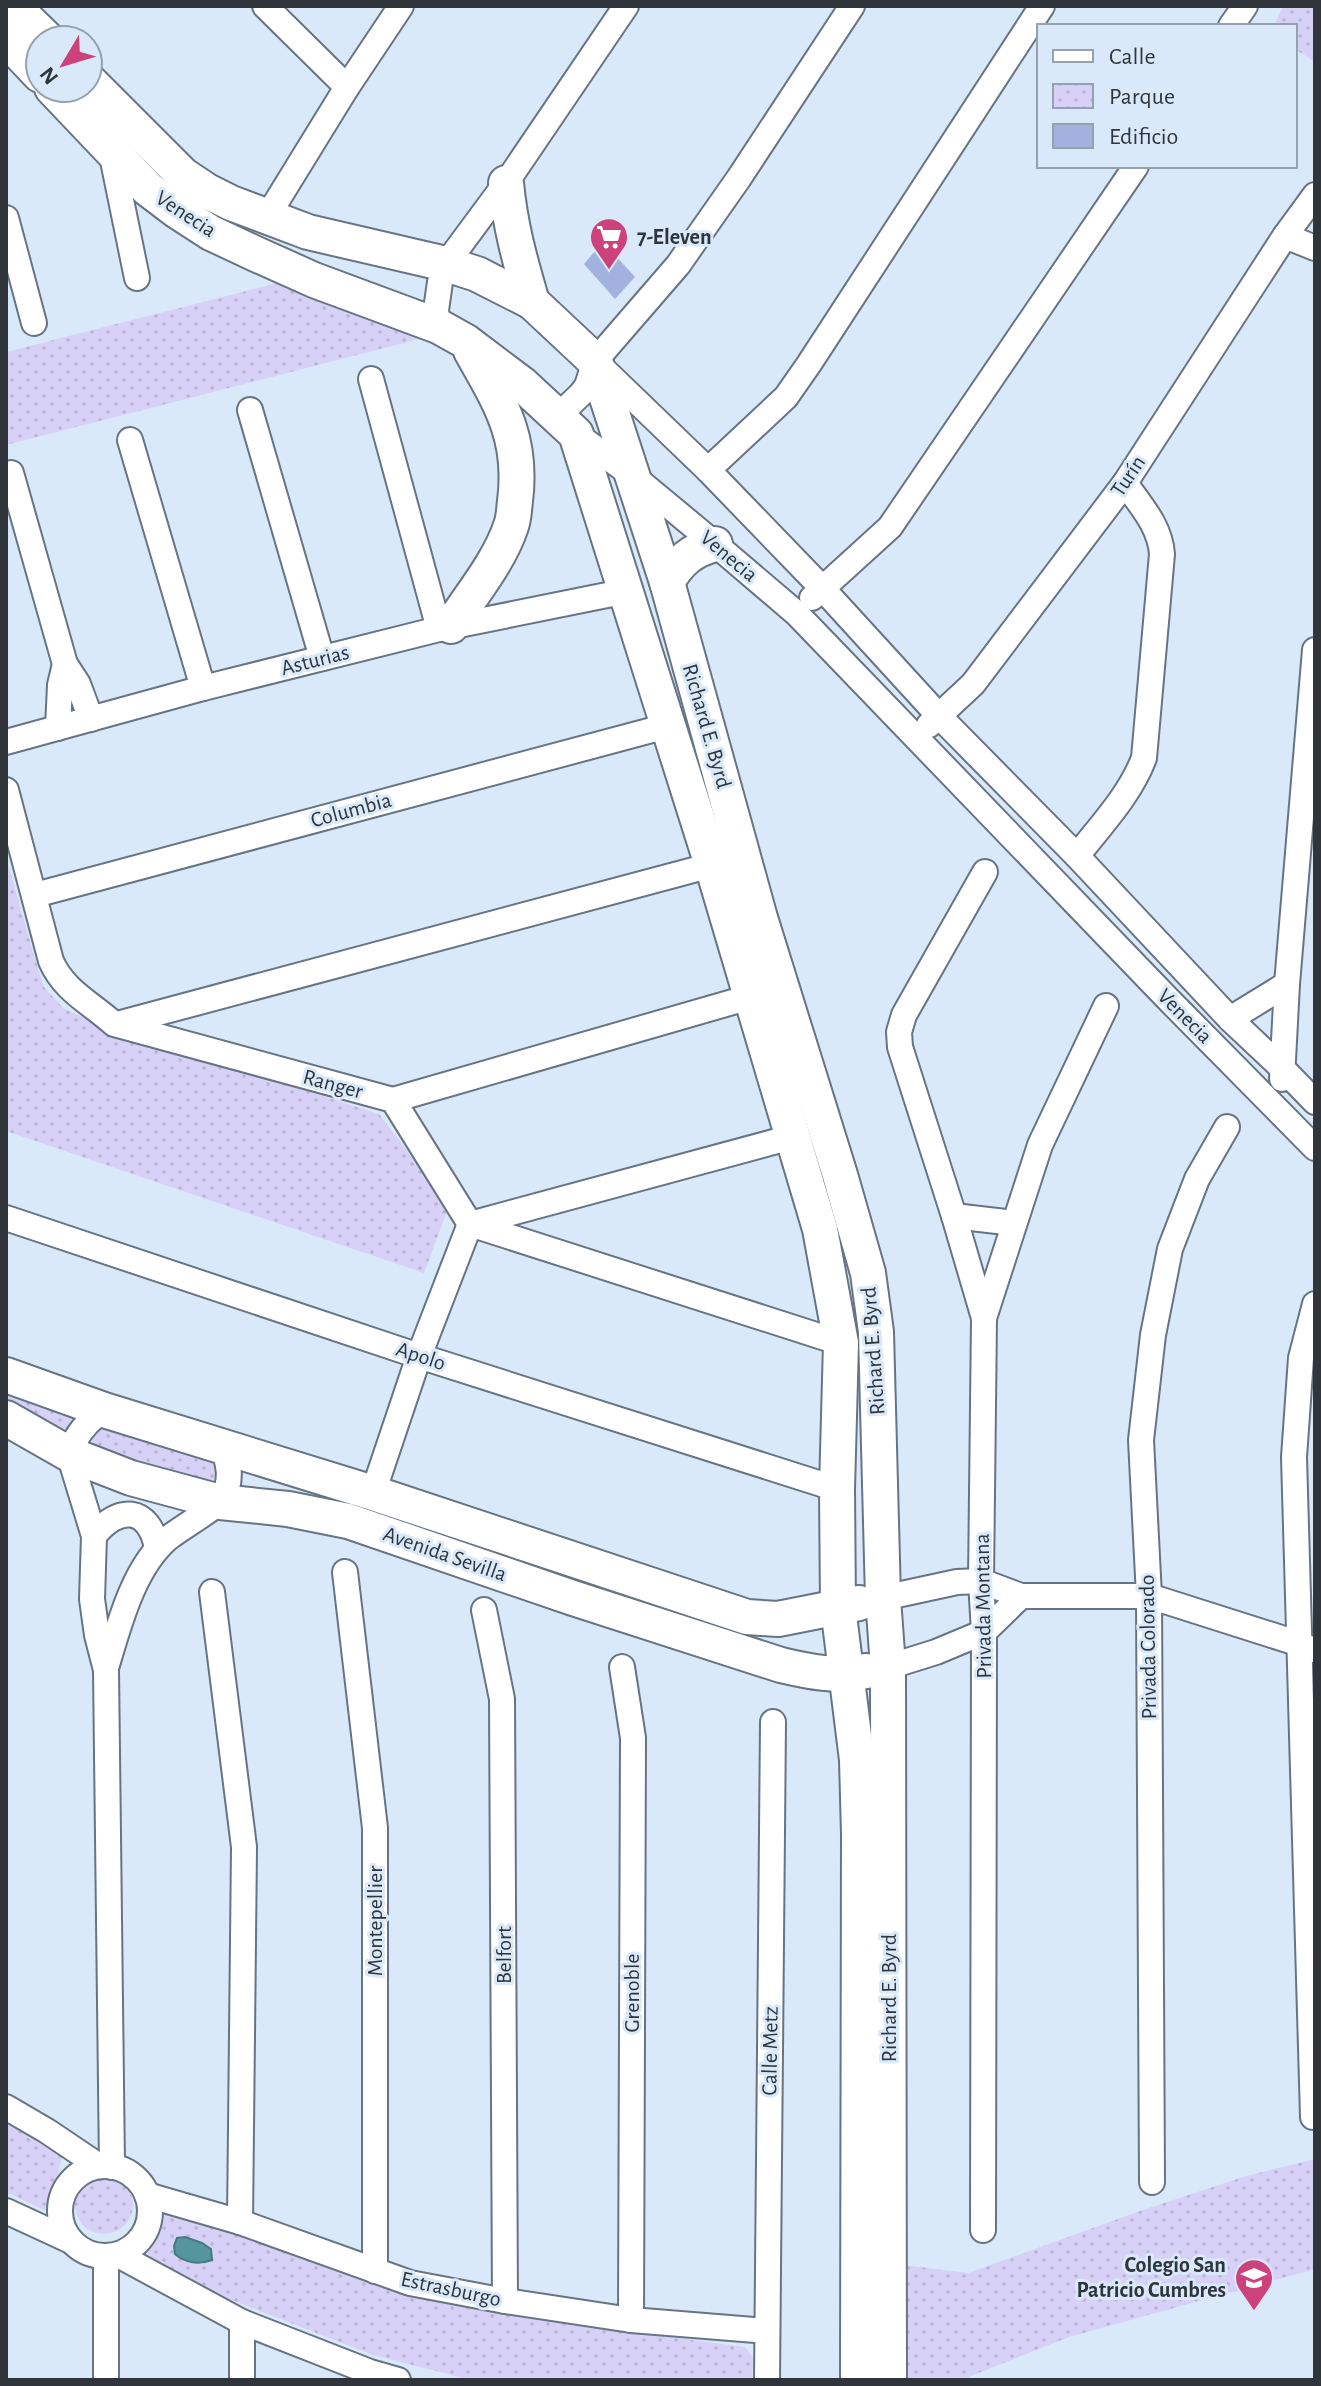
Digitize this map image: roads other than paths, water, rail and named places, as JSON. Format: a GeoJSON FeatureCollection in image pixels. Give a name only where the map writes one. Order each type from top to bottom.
{"type":"FeatureCollection","features":[{"type":"Feature","properties":{"kind":"street"},"geometry":{"type":"LineString","coordinates":[[13,6],[32,24]]}},
{"type":"Feature","properties":{"kind":"street"},"geometry":{"type":"LineString","coordinates":[[265,6],[347,87]]}},
{"type":"Feature","properties":{"kind":"street"},"geometry":{"type":"LineString","coordinates":[[267,217],[401,6]]}},
{"type":"Feature","properties":{"kind":"street"},"geometry":{"type":"LineString","coordinates":[[445,627],[492,563],[512,525],[518,479],[514,442],[503,407],[436,310],[440,282],[446,264],[506,183],[626,6]]}},
{"type":"Feature","properties":{"kind":"street"},"geometry":{"type":"LineString","coordinates":[[567,425],[587,386],[595,361],[678,265],[852,6]]}},
{"type":"Feature","properties":{"kind":"street"},"geometry":{"type":"LineString","coordinates":[[708,470],[786,397],[1042,6]]}},
{"type":"Feature","properties":{"kind":"street"},"geometry":{"type":"LineString","coordinates":[[1232,24],[1245,6]]}},
{"type":"Feature","properties":{"kind":"street"},"geometry":{"type":"LineString","coordinates":[[6,39],[24,58]]}},
{"type":"Feature","properties":{"kind":"street","name":"Venecia"},"geometry":{"type":"LineString","coordinates":[[91,104],[111,150],[148,189],[177,211],[211,233],[314,280],[451,333],[514,377],[567,425],[633,476],[796,613],[1315,1148]]}},
{"type":"Feature","properties":{"kind":"street","name":"Venecia"},"geometry":{"type":"LineString","coordinates":[[98,104],[183,175],[231,203],[308,232],[477,274],[532,302],[708,470],[1230,1019],[1315,1102]]}},
{"type":"Feature","properties":{"kind":"street"},"geometry":{"type":"LineString","coordinates":[[111,150],[137,278]]}},
{"type":"Feature","properties":{"kind":"street"},"geometry":{"type":"LineString","coordinates":[[796,613],[890,527],[1135,168]]}},
{"type":"Feature","properties":{"kind":"street"},"geometry":{"type":"LineString","coordinates":[[506,183],[514,244],[532,302]]}},
{"type":"Feature","properties":{"kind":"street","name":"Turín"},"geometry":{"type":"LineString","coordinates":[[916,738],[973,684],[1125,483],[1285,236],[1315,195]]}},
{"type":"Feature","properties":{"kind":"street"},"geometry":{"type":"LineString","coordinates":[[6,218],[34,323]]}},
{"type":"Feature","properties":{"kind":"street"},"geometry":{"type":"LineString","coordinates":[[1285,236],[1315,248]]}},
{"type":"Feature","properties":{"kind":"street","name":"Richard E. Byrd"},"geometry":{"type":"LineString","coordinates":[[595,361],[667,582],[760,918],[868,1273],[876,1332],[883,1598],[888,1667],[889,2380]]}},
{"type":"Feature","properties":{"kind":"street"},"geometry":{"type":"LineString","coordinates":[[371,379],[445,627]]}},
{"type":"Feature","properties":{"kind":"street"},"geometry":{"type":"LineString","coordinates":[[250,410],[322,658]]}},
{"type":"Feature","properties":{"kind":"street","name":"Richard E. Byrd"},"geometry":{"type":"LineString","coordinates":[[567,425],[627,591],[712,865],[820,1229],[841,1343],[838,1607],[857,1760],[858,1805],[858,2380]]}},
{"type":"Feature","properties":{"kind":"street"},"geometry":{"type":"LineString","coordinates":[[130,440],[203,688]]}},
{"type":"Feature","properties":{"kind":"street"},"geometry":{"type":"LineString","coordinates":[[11,473],[65,664],[78,684],[91,719]]}},
{"type":"Feature","properties":{"kind":"street"},"geometry":{"type":"LineString","coordinates":[[1077,856],[1128,790],[1144,758],[1162,554],[1154,524],[1125,483]]}},
{"type":"Feature","properties":{"kind":"street"},"geometry":{"type":"LineString","coordinates":[[667,582],[688,556],[715,544]]}},
{"type":"Feature","properties":{"kind":"street","name":"Asturias"},"geometry":{"type":"LineString","coordinates":[[6,742],[445,627],[627,591]]}},
{"type":"Feature","properties":{"kind":"street"},"geometry":{"type":"LineString","coordinates":[[1278,1110],[1315,650]]}},
{"type":"Feature","properties":{"kind":"street"},"geometry":{"type":"LineString","coordinates":[[58,728],[60,685],[65,664]]}},
{"type":"Feature","properties":{"kind":"street","name":"Columbia"},"geometry":{"type":"LineString","coordinates":[[35,895],[667,726]]}},
{"type":"Feature","properties":{"kind":"street","name":"Ranger"},"geometry":{"type":"LineString","coordinates":[[6,790],[51,961],[69,989],[114,1024],[393,1100],[470,1224]]}},
{"type":"Feature","properties":{"kind":"street"},"geometry":{"type":"LineString","coordinates":[[114,1024],[712,865]]}},
{"type":"Feature","properties":{"kind":"street"},"geometry":{"type":"LineString","coordinates":[[984,1318],[900,1047],[899,1032],[904,1015],[985,872]]}},
{"type":"Feature","properties":{"kind":"street"},"geometry":{"type":"LineString","coordinates":[[1230,1019],[1287,984]]}},
{"type":"Feature","properties":{"kind":"street"},"geometry":{"type":"LineString","coordinates":[[393,1100],[750,997]]}},
{"type":"Feature","properties":{"kind":"street","name":"Privada Montana"},"geometry":{"type":"LineString","coordinates":[[983,2230],[984,1632],[981,1581],[984,1318],[1040,1145],[1106,1006]]}},
{"type":"Feature","properties":{"kind":"street","name":"Privada Colorado"},"geometry":{"type":"LineString","coordinates":[[1152,2182],[1149,1596],[1141,1440],[1153,1335],[1170,1249],[1197,1179],[1227,1127]]}},
{"type":"Feature","properties":{"kind":"street"},"geometry":{"type":"LineString","coordinates":[[470,1224],[792,1137]]}},
{"type":"Feature","properties":{"kind":"street"},"geometry":{"type":"LineString","coordinates":[[954,1216],[1014,1223]]}},
{"type":"Feature","properties":{"kind":"street","name":"Apolo"},"geometry":{"type":"LineString","coordinates":[[6,1218],[419,1356],[837,1489]]}},
{"type":"Feature","properties":{"kind":"street"},"geometry":{"type":"LineString","coordinates":[[470,1224],[841,1343]]}},
{"type":"Feature","properties":{"kind":"street"},"geometry":{"type":"LineString","coordinates":[[373,1493],[419,1356],[470,1224]]}},
{"type":"Feature","properties":{"kind":"street"},"geometry":{"type":"LineString","coordinates":[[1313,2117],[1307,1648],[1294,1457],[1301,1358],[1315,1304]]}},
{"type":"Feature","properties":{"kind":"street","name":"Avenida Sevilla"},"geometry":{"type":"LineString","coordinates":[[6,1375],[104,1410],[373,1493],[747,1617],[778,1619],[883,1598]]}},
{"type":"Feature","properties":{"kind":"street"},"geometry":{"type":"LineString","coordinates":[[104,1410],[92,1417],[79,1432],[69,1454],[94,1536],[92,1599],[106,1670],[106,2166]]}},
{"type":"Feature","properties":{"kind":"street","name":"Avenida Sevilla"},"geometry":{"type":"LineString","coordinates":[[6,1418],[69,1454],[131,1478],[220,1502],[288,1509],[348,1521],[781,1665],[814,1673],[847,1675],[888,1667]]}},
{"type":"Feature","properties":{"kind":"street"},"geometry":{"type":"LineString","coordinates":[[106,1670],[123,1610],[157,1548],[220,1502],[230,1473],[222,1445]]}},
{"type":"Feature","properties":{"kind":"street"},"geometry":{"type":"LineString","coordinates":[[94,1536],[111,1518],[122,1514],[133,1515],[149,1527],[157,1548]]}},
{"type":"Feature","properties":{"kind":"street","name":"Montepellier"},"geometry":{"type":"LineString","coordinates":[[345,1572],[375,1828],[375,2271]]}},
{"type":"Feature","properties":{"kind":"street"},"geometry":{"type":"LineString","coordinates":[[883,1598],[957,1582],[981,1581],[1021,1596],[1149,1596],[1307,1648]]}},
{"type":"Feature","properties":{"kind":"street"},"geometry":{"type":"LineString","coordinates":[[212,1592],[244,1847],[240,2222]]}},
{"type":"Feature","properties":{"kind":"street"},"geometry":{"type":"LineString","coordinates":[[888,1667],[984,1632],[1021,1596]]}},
{"type":"Feature","properties":{"kind":"street","name":"Belfort"},"geometry":{"type":"LineString","coordinates":[[484,1610],[502,1699],[505,2301]]}},
{"type":"Feature","properties":{"kind":"street","name":"Grenoble"},"geometry":{"type":"LineString","coordinates":[[622,1667],[633,1738],[631,2320]]}},
{"type":"Feature","properties":{"kind":"street","name":"Calle Metz"},"geometry":{"type":"LineString","coordinates":[[767,2380],[773,1722]]}},
{"type":"Feature","properties":{"kind":"street"},"geometry":{"type":"LineString","coordinates":[[6,2107],[106,2166],[133,2176],[147,2195],[150,2219],[146,2231],[130,2250],[112,2256],[93,2255],[71,2241],[6,2211]]}},
{"type":"Feature","properties":{"kind":"street"},"geometry":{"type":"LineString","coordinates":[[71,2241],[61,2222],[61,2200],[65,2190],[79,2174],[106,2166]]}},
{"type":"Feature","properties":{"kind":"street","name":"Estrasburgo"},"geometry":{"type":"LineString","coordinates":[[147,2195],[240,2222],[410,2283],[631,2320],[767,2331]]}},
{"type":"Feature","properties":{"kind":"street"},"geometry":{"type":"LineString","coordinates":[[112,2256],[242,2322],[370,2376],[398,2380]]}},
{"type":"Feature","properties":{"kind":"street"},"geometry":{"type":"LineString","coordinates":[[106,2380],[112,2256]]}},
{"type":"Feature","properties":{"kind":"street"},"geometry":{"type":"LineString","coordinates":[[242,2322],[242,2380]]}},
{"type":"Feature","properties":{"kind":"place","name":"7-Eleven"},"geometry":{"type":"Point","coordinates":[609,271]}},
{"type":"Feature","properties":{"kind":"place","name":"Colegio San Patricio Cumbres"},"geometry":{"type":"Point","coordinates":[1254,2312]}}]}
